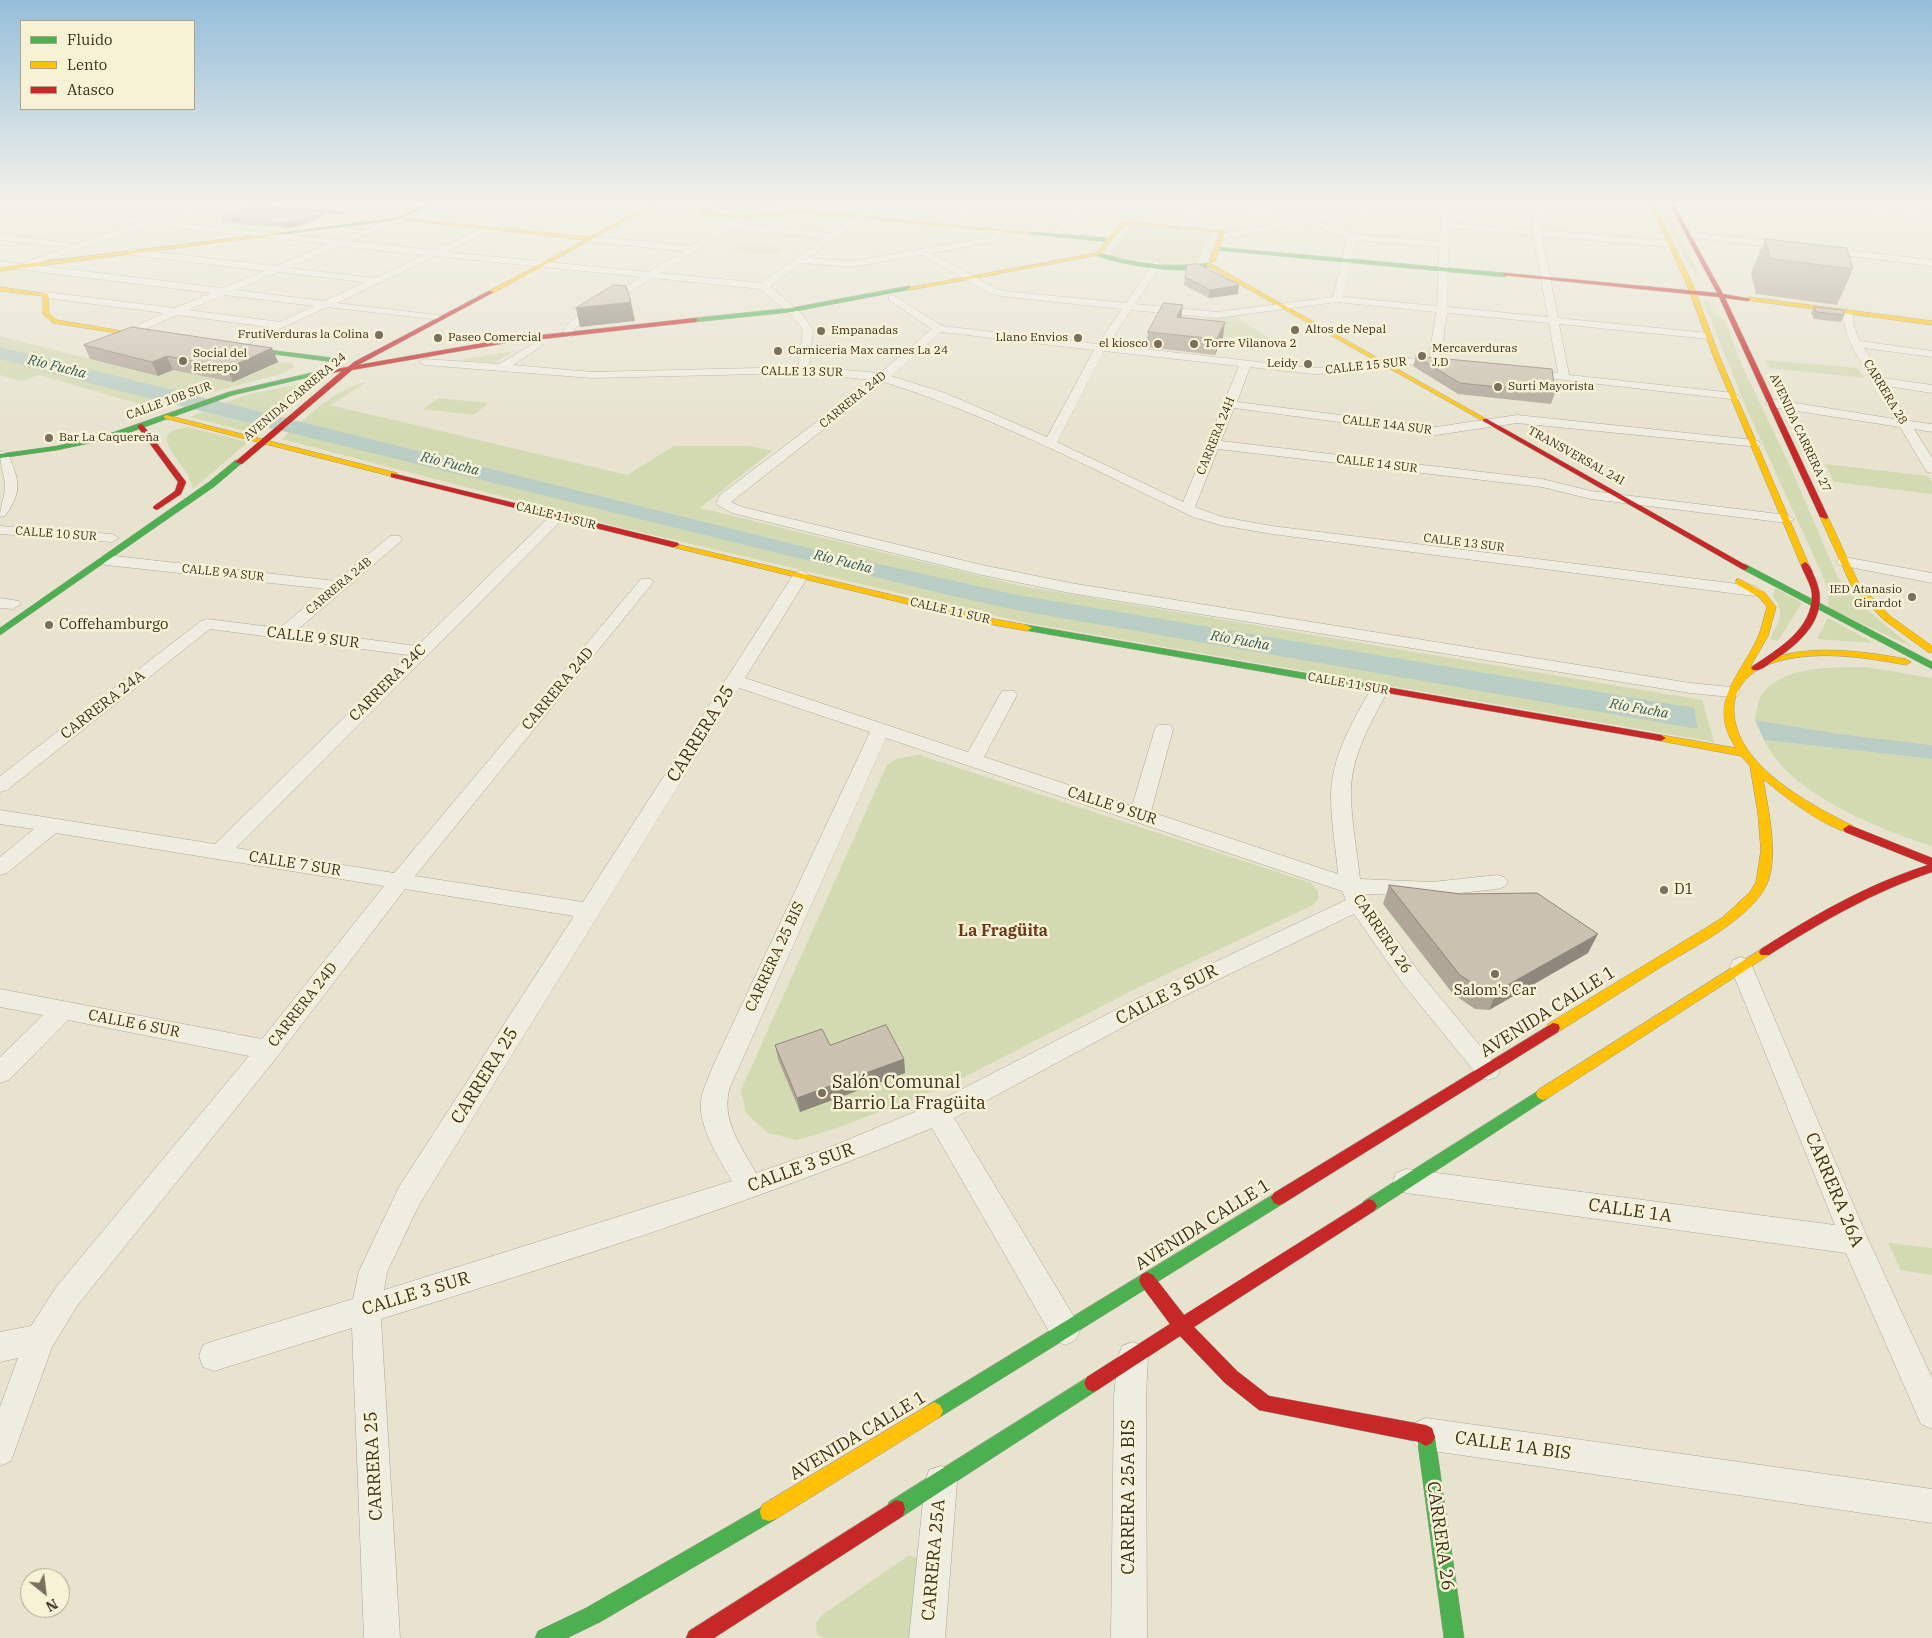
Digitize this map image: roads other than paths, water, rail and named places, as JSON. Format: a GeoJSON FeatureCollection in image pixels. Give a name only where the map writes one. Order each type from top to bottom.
{"type":"FeatureCollection","features":[{"type":"Feature","properties":{"kind":"street"},"geometry":{"type":"LineString","coordinates":[[124,279],[437,318]]}},
{"type":"Feature","properties":{"kind":"street"},"geometry":{"type":"LineString","coordinates":[[130,333],[176,311],[251,279]]}},
{"type":"Feature","properties":{"kind":"street"},"geometry":{"type":"LineString","coordinates":[[364,279],[377,281]]}},
{"type":"Feature","properties":{"kind":"street"},"geometry":{"type":"LineString","coordinates":[[229,347],[282,325],[380,279]]}},
{"type":"Feature","properties":{"kind":"street","name":"AVENIDA CARRERA 24"},"geometry":{"type":"LineString","coordinates":[[0,632],[101,554],[229,471],[351,366],[437,318],[512,279]]}},
{"type":"Feature","properties":{"kind":"street"},"geometry":{"type":"LineString","coordinates":[[568,334],[569,328],[576,322],[645,279]]}},
{"type":"Feature","properties":{"kind":"street"},"geometry":{"type":"LineString","coordinates":[[697,279],[764,286],[794,313],[808,330],[802,370]]}},
{"type":"Feature","properties":{"kind":"street"},"geometry":{"type":"LineString","coordinates":[[764,286],[774,279]]}},
{"type":"Feature","properties":{"kind":"street"},"geometry":{"type":"LineString","coordinates":[[794,313],[978,279]]}},
{"type":"Feature","properties":{"kind":"street"},"geometry":{"type":"LineString","coordinates":[[1049,445],[1100,348],[1146,279]]}},
{"type":"Feature","properties":{"kind":"street","name":"TRANSVERSAL 24I"},"geometry":{"type":"LineString","coordinates":[[1216,279],[1532,460]]}},
{"type":"Feature","properties":{"kind":"street","name":"TRANSVERSAL 24I"},"geometry":{"type":"LineString","coordinates":[[1235,279],[1486,421],[1620,504],[1932,666]]}},
{"type":"Feature","properties":{"kind":"street"},"geometry":{"type":"LineString","coordinates":[[1337,299],[1342,279]]}},
{"type":"Feature","properties":{"kind":"street"},"geometry":{"type":"LineString","coordinates":[[1434,362],[1442,309],[1443,279]]}},
{"type":"Feature","properties":{"kind":"street"},"geometry":{"type":"LineString","coordinates":[[1546,279],[1564,377]]}},
{"type":"Feature","properties":{"kind":"street"},"geometry":{"type":"LineString","coordinates":[[1551,279],[1692,292],[1932,323]]}},
{"type":"Feature","properties":{"kind":"street"},"geometry":{"type":"LineString","coordinates":[[1687,279],[1816,592],[1817,606],[1809,624],[1784,649],[1756,668],[1734,687]]}},
{"type":"Feature","properties":{"kind":"street","name":"AVENIDA CARRERA 27"},"geometry":{"type":"LineString","coordinates":[[1711,279],[1732,316],[1770,404],[1855,585],[1869,601],[1905,632],[1932,651]]}},
{"type":"Feature","properties":{"kind":"street"},"geometry":{"type":"LineString","coordinates":[[330,384],[425,362],[538,344],[680,325],[794,313],[893,298],[975,280],[1000,293],[1217,315],[1337,299],[1709,336]]}},
{"type":"Feature","properties":{"kind":"street"},"geometry":{"type":"LineString","coordinates":[[0,290],[282,325]]}},
{"type":"Feature","properties":{"kind":"street"},"geometry":{"type":"LineString","coordinates":[[46,296],[46,314],[55,322],[168,338]]}},
{"type":"Feature","properties":{"kind":"street"},"geometry":{"type":"LineString","coordinates":[[893,298],[939,329]]}},
{"type":"Feature","properties":{"kind":"street","name":"CARRERA 28"},"geometry":{"type":"LineString","coordinates":[[1848,312],[1849,327],[1856,344],[1876,381],[1932,469]]}},
{"type":"Feature","properties":{"kind":"street","name":"CALLE 10B SUR"},"geometry":{"type":"LineString","coordinates":[[1,455],[76,444],[142,426],[216,398],[280,381],[351,366],[568,334],[680,325]]}},
{"type":"Feature","properties":{"kind":"street","name":"CALLE 15 SUR"},"geometry":{"type":"LineString","coordinates":[[939,329],[1327,372],[1407,361],[1452,365]]}},
{"type":"Feature","properties":{"kind":"street","name":"CARRERA 24D"},"geometry":{"type":"LineString","coordinates":[[939,329],[852,402],[725,498],[724,504],[737,510],[982,570],[1054,585],[1690,688],[1734,687]]}},
{"type":"Feature","properties":{"kind":"street"},"geometry":{"type":"LineString","coordinates":[[500,369],[538,344]]}},
{"type":"Feature","properties":{"kind":"street"},"geometry":{"type":"LineString","coordinates":[[1856,344],[1932,354]]}},
{"type":"Feature","properties":{"kind":"street"},"geometry":{"type":"LineString","coordinates":[[229,347],[303,357],[351,366]]}},
{"type":"Feature","properties":{"kind":"street"},"geometry":{"type":"LineString","coordinates":[[280,381],[306,366],[306,360],[303,357]]}},
{"type":"Feature","properties":{"kind":"street","name":"CALLE 13 SUR"},"geometry":{"type":"LineString","coordinates":[[425,362],[500,369],[606,375],[802,370],[882,377],[920,388],[978,410],[1049,445],[1189,505],[1213,519],[1276,530],[1754,591]]}},
{"type":"Feature","properties":{"kind":"street","name":"CARRERA 24H"},"geometry":{"type":"LineString","coordinates":[[1189,505],[1228,404],[1246,364]]}},
{"type":"Feature","properties":{"kind":"street"},"geometry":{"type":"LineString","coordinates":[[1508,371],[1734,397]]}},
{"type":"Feature","properties":{"kind":"street"},"geometry":{"type":"LineString","coordinates":[[1876,381],[1932,389]]}},
{"type":"Feature","properties":{"kind":"street","name":"CALLE 14A SUR"},"geometry":{"type":"LineString","coordinates":[[1228,404],[1436,431],[1472,426],[1486,421],[1517,419],[1754,444]]}},
{"type":"Feature","properties":{"kind":"street"},"geometry":{"type":"LineString","coordinates":[[1770,404],[1932,428]]}},
{"type":"Feature","properties":{"kind":"street","name":"CALLE 11 SUR"},"geometry":{"type":"LineString","coordinates":[[166,417],[268,438],[291,448],[558,516],[994,622],[1745,753]]}},
{"type":"Feature","properties":{"kind":"street"},"geometry":{"type":"LineString","coordinates":[[142,426],[180,477],[182,482],[178,492]]}},
{"type":"Feature","properties":{"kind":"street","name":"CALLE 14 SUR"},"geometry":{"type":"LineString","coordinates":[[1212,444],[1542,484],[1591,495],[1620,504],[1787,520]]}},
{"type":"Feature","properties":{"kind":"street"},"geometry":{"type":"LineString","coordinates":[[149,513],[178,492],[291,448]]}},
{"type":"Feature","properties":{"kind":"street"},"geometry":{"type":"LineString","coordinates":[[0,512],[13,493],[13,482],[1,455]]}},
{"type":"Feature","properties":{"kind":"street"},"geometry":{"type":"LineString","coordinates":[[1542,484],[1558,475]]}},
{"type":"Feature","properties":{"kind":"street","name":"TRANSVERSAL 24I"},"geometry":{"type":"LineString","coordinates":[[1558,475],[1591,495]]}},
{"type":"Feature","properties":{"kind":"street","name":"CALLE 13 SUR"},"geometry":{"type":"LineString","coordinates":[[1189,505],[1259,516],[1773,582]]}},
{"type":"Feature","properties":{"kind":"street","name":"CARRERA 24C"},"geometry":{"type":"LineString","coordinates":[[219,852],[558,516]]}},
{"type":"Feature","properties":{"kind":"street","name":"CALLE 10 SUR"},"geometry":{"type":"LineString","coordinates":[[0,530],[116,535]]}},
{"type":"Feature","properties":{"kind":"street","name":"AVENIDA CARRERA 24"},"geometry":{"type":"LineString","coordinates":[[101,554],[116,535]]}},
{"type":"Feature","properties":{"kind":"street","name":"CARRERA 24B"},"geometry":{"type":"LineString","coordinates":[[283,634],[395,539]]}},
{"type":"Feature","properties":{"kind":"street","name":"CALLE 9A SUR"},"geometry":{"type":"LineString","coordinates":[[101,554],[339,586]]}},
{"type":"Feature","properties":{"kind":"street"},"geometry":{"type":"LineString","coordinates":[[1844,562],[1932,578]]}},
{"type":"Feature","properties":{"kind":"street","name":"CARRERA 25"},"geometry":{"type":"LineString","coordinates":[[382,1638],[366,1310],[374,1271],[409,1196],[801,575]]}},
{"type":"Feature","properties":{"kind":"street"},"geometry":{"type":"LineString","coordinates":[[1733,578],[1769,601],[1772,607],[1771,618],[1759,644],[1728,698],[1727,712],[1731,729],[1745,753],[1755,765],[1787,792],[1829,819],[1880,843],[1932,862]]}},
{"type":"Feature","properties":{"kind":"street","name":"CARRERA 24D"},"geometry":{"type":"LineString","coordinates":[[0,1450],[40,1339],[67,1296],[268,1050],[400,880],[646,582]]}},
{"type":"Feature","properties":{"kind":"street","name":"CALLE 9 SUR"},"geometry":{"type":"LineString","coordinates":[[207,624],[420,651]]}},
{"type":"Feature","properties":{"kind":"street","name":"CARRERA 24A"},"geometry":{"type":"LineString","coordinates":[[0,786],[207,624]]}},
{"type":"Feature","properties":{"kind":"street"},"geometry":{"type":"LineString","coordinates":[[1756,668],[1782,658],[1814,654],[1860,655],[1932,666]]}},
{"type":"Feature","properties":{"kind":"street","name":"CALLE 9 SUR"},"geometry":{"type":"LineString","coordinates":[[735,681],[1140,815],[1354,894],[1432,889],[1497,882]]}},
{"type":"Feature","properties":{"kind":"street","name":"CARRERA 26"},"geometry":{"type":"LineString","coordinates":[[1380,690],[1363,719],[1347,758],[1341,796],[1354,894],[1411,978],[1488,1070]]}},
{"type":"Feature","properties":{"kind":"street"},"geometry":{"type":"LineString","coordinates":[[973,760],[1008,696]]}},
{"type":"Feature","properties":{"kind":"street","name":"CARRERA 25 BIS"},"geometry":{"type":"LineString","coordinates":[[750,1187],[729,1149],[718,1123],[714,1107],[717,1091],[725,1066],[881,729]]}},
{"type":"Feature","properties":{"kind":"street"},"geometry":{"type":"LineString","coordinates":[[1140,815],[1164,729]]}},
{"type":"Feature","properties":{"kind":"street","name":"AVENIDA CALLE 1"},"geometry":{"type":"LineString","coordinates":[[545,1638],[593,1615],[663,1575],[1147,1280],[1708,934],[1744,907],[1755,895],[1766,870],[1767,854],[1755,765]]}},
{"type":"Feature","properties":{"kind":"street","name":"CALLE 7 SUR"},"geometry":{"type":"LineString","coordinates":[[0,816],[589,911]]}},
{"type":"Feature","properties":{"kind":"street"},"geometry":{"type":"LineString","coordinates":[[0,868],[52,825]]}},
{"type":"Feature","properties":{"kind":"street"},"geometry":{"type":"LineString","coordinates":[[696,1638],[941,1482],[1405,1180],[1741,966],[1876,888],[1912,873],[1932,868]]}},
{"type":"Feature","properties":{"kind":"street","name":"CALLE 3 SUR"},"geometry":{"type":"LineString","coordinates":[[214,1356],[366,1310],[750,1187],[836,1156],[938,1114],[1354,894]]}},
{"type":"Feature","properties":{"kind":"street","name":"CARRERA 26A"},"geometry":{"type":"LineString","coordinates":[[1741,966],[1855,1241],[1932,1413]]}},
{"type":"Feature","properties":{"kind":"street","name":"CALLE 6 SUR"},"geometry":{"type":"LineString","coordinates":[[0,998],[268,1050]]}},
{"type":"Feature","properties":{"kind":"street"},"geometry":{"type":"LineString","coordinates":[[0,1073],[62,1010]]}},
{"type":"Feature","properties":{"kind":"street"},"geometry":{"type":"LineString","coordinates":[[938,1114],[1065,1330]]}},
{"type":"Feature","properties":{"kind":"street","name":"CALLE 1A"},"geometry":{"type":"LineString","coordinates":[[1405,1180],[1855,1241]]}},
{"type":"Feature","properties":{"kind":"street","name":"CALLE 1A BIS"},"geometry":{"type":"LineString","coordinates":[[1147,1280],[1181,1325],[1222,1373],[1244,1392],[1264,1404],[1426,1434],[1932,1506]]}},
{"type":"Feature","properties":{"kind":"street"},"geometry":{"type":"LineString","coordinates":[[0,1347],[40,1339]]}},
{"type":"Feature","properties":{"kind":"street","name":"CARRERA 25A BIS"},"geometry":{"type":"LineString","coordinates":[[1129,1638],[1130,1396],[1133,1357]]}},
{"type":"Feature","properties":{"kind":"street","name":"CARRERA 26"},"geometry":{"type":"LineString","coordinates":[[1426,1434],[1454,1638]]}},
{"type":"Feature","properties":{"kind":"street","name":"CARRERA 25A"},"geometry":{"type":"LineString","coordinates":[[927,1638],[941,1482]]}},
{"type":"Feature","properties":{"kind":"water","name":"Río Fucha"},"geometry":{"type":"Polygon","coordinates":[[[0,347],[825,552],[1017,595],[1694,708],[1698,729],[1016,610],[948,595],[100,386],[0,359],[0,347]]]}},
{"type":"Feature","properties":{"kind":"water"},"geometry":{"type":"Polygon","coordinates":[[[1755,720],[1840,734],[1932,745],[1932,759],[1764,740],[1755,720]]]}},
{"type":"Feature","properties":{"kind":"place","name":"Altos de Nepal"},"geometry":{"type":"Point","coordinates":[1295,330]}},
{"type":"Feature","properties":{"kind":"place","name":"Empanadas"},"geometry":{"type":"Point","coordinates":[821,331]}},
{"type":"Feature","properties":{"kind":"place","name":"FrutiVerduras la Colina"},"geometry":{"type":"Point","coordinates":[379,335]}},
{"type":"Feature","properties":{"kind":"place","name":"Paseo Comercial"},"geometry":{"type":"Point","coordinates":[438,338]}},
{"type":"Feature","properties":{"kind":"place","name":"Llano Envios"},"geometry":{"type":"Point","coordinates":[1078,338]}},
{"type":"Feature","properties":{"kind":"place","name":"el kiosco"},"geometry":{"type":"Point","coordinates":[1158,344]}},
{"type":"Feature","properties":{"kind":"place","name":"Torre Vilanova 2"},"geometry":{"type":"Point","coordinates":[1194,344]}},
{"type":"Feature","properties":{"kind":"place","name":"Carniceria Max carnes La 24"},"geometry":{"type":"Point","coordinates":[778,351]}},
{"type":"Feature","properties":{"kind":"place","name":"Mercaverduras J.D"},"geometry":{"type":"Point","coordinates":[1422,356]}},
{"type":"Feature","properties":{"kind":"place","name":"Social del Retrepo"},"geometry":{"type":"Point","coordinates":[183,361]}},
{"type":"Feature","properties":{"kind":"place","name":"Leidy"},"geometry":{"type":"Point","coordinates":[1308,364]}},
{"type":"Feature","properties":{"kind":"place","name":"Surti Mayorista"},"geometry":{"type":"Point","coordinates":[1498,387]}},
{"type":"Feature","properties":{"kind":"place","name":"Bar La Caquereña"},"geometry":{"type":"Point","coordinates":[49,438]}},
{"type":"Feature","properties":{"kind":"place","name":"IED Atanasio Girardot"},"geometry":{"type":"Point","coordinates":[1912,597]}},
{"type":"Feature","properties":{"kind":"place","name":"Coffehamburgo"},"geometry":{"type":"Point","coordinates":[49,625]}},
{"type":"Feature","properties":{"kind":"place","name":"D1"},"geometry":{"type":"Point","coordinates":[1664,890]}},
{"type":"Feature","properties":{"kind":"place","name":"Salom's Car"},"geometry":{"type":"Point","coordinates":[1495,974]}},
{"type":"Feature","properties":{"kind":"place","name":"Salón Comunal Barrio La Fragüita"},"geometry":{"type":"Point","coordinates":[822,1093]}},
{"type":"Feature","properties":{"kind":"district","name":"La Fragüita"},"geometry":{"type":"Point","coordinates":[1003,931]}}]}
